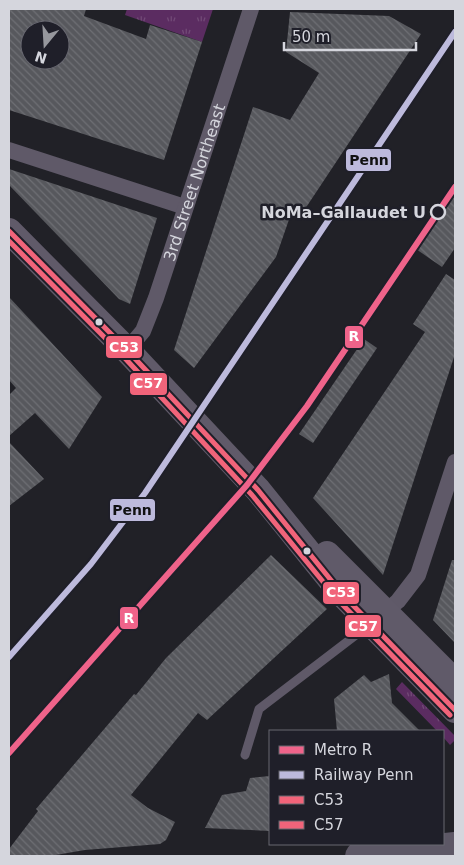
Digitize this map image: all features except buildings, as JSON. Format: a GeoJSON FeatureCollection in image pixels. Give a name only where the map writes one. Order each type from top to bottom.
{"type":"FeatureCollection","features":[{"type":"Feature","properties":{"kind":"highway"},"geometry":{"type":"LineString","coordinates":[[359,856],[455,846]]}},
{"type":"Feature","properties":{"kind":"main road"},"geometry":{"type":"LineString","coordinates":[[9,231],[127,350],[258,490],[343,595],[379,617],[455,682]]}},
{"type":"Feature","properties":{"kind":"main road"},"geometry":{"type":"LineString","coordinates":[[379,617],[455,710]]}},
{"type":"Feature","properties":{"kind":"street","name":"3rd Street Northeast"},"geometry":{"type":"LineString","coordinates":[[127,350],[143,331],[251,9]]}},
{"type":"Feature","properties":{"kind":"street"},"geometry":{"type":"LineString","coordinates":[[9,150],[185,207]]}},
{"type":"Feature","properties":{"kind":"street"},"geometry":{"type":"LineString","coordinates":[[379,617],[409,588],[418,575],[455,462]]}},
{"type":"Feature","properties":{"kind":"lane"},"geometry":{"type":"LineString","coordinates":[[245,755],[259,709],[379,617]]}},
{"type":"Feature","properties":{"kind":"green space"},"geometry":{"type":"Polygon","coordinates":[[[127,9],[213,9],[202,42],[125,15],[127,9]]]}},
{"type":"Feature","properties":{"kind":"green space"},"geometry":{"type":"Polygon","coordinates":[[[402,682],[455,736],[455,740],[450,745],[444,738],[444,730],[436,730],[396,689],[402,682]]]}},
{"type":"Feature","properties":{"kind":"metro line","name":"R"},"geometry":{"type":"LineString","coordinates":[[9,753],[247,485],[307,406],[455,187]]}},
{"type":"Feature","properties":{"kind":"rail line","name":"Penn"},"geometry":{"type":"LineString","coordinates":[[9,657],[91,564],[145,493],[455,32]]}},
{"type":"Feature","properties":{"kind":"transit line","name":"C53"},"geometry":{"type":"LineString","coordinates":[[9,231],[127,350],[258,490],[343,595],[455,710]]}},
{"type":"Feature","properties":{"kind":"transit line","name":"C57"},"geometry":{"type":"LineString","coordinates":[[9,241],[122,355],[252,495],[338,600],[450,715]]}},
{"type":"Feature","properties":{"kind":"place","name":"NoMa–Gallaudet U"},"geometry":{"type":"Point","coordinates":[438,212]}}]}
